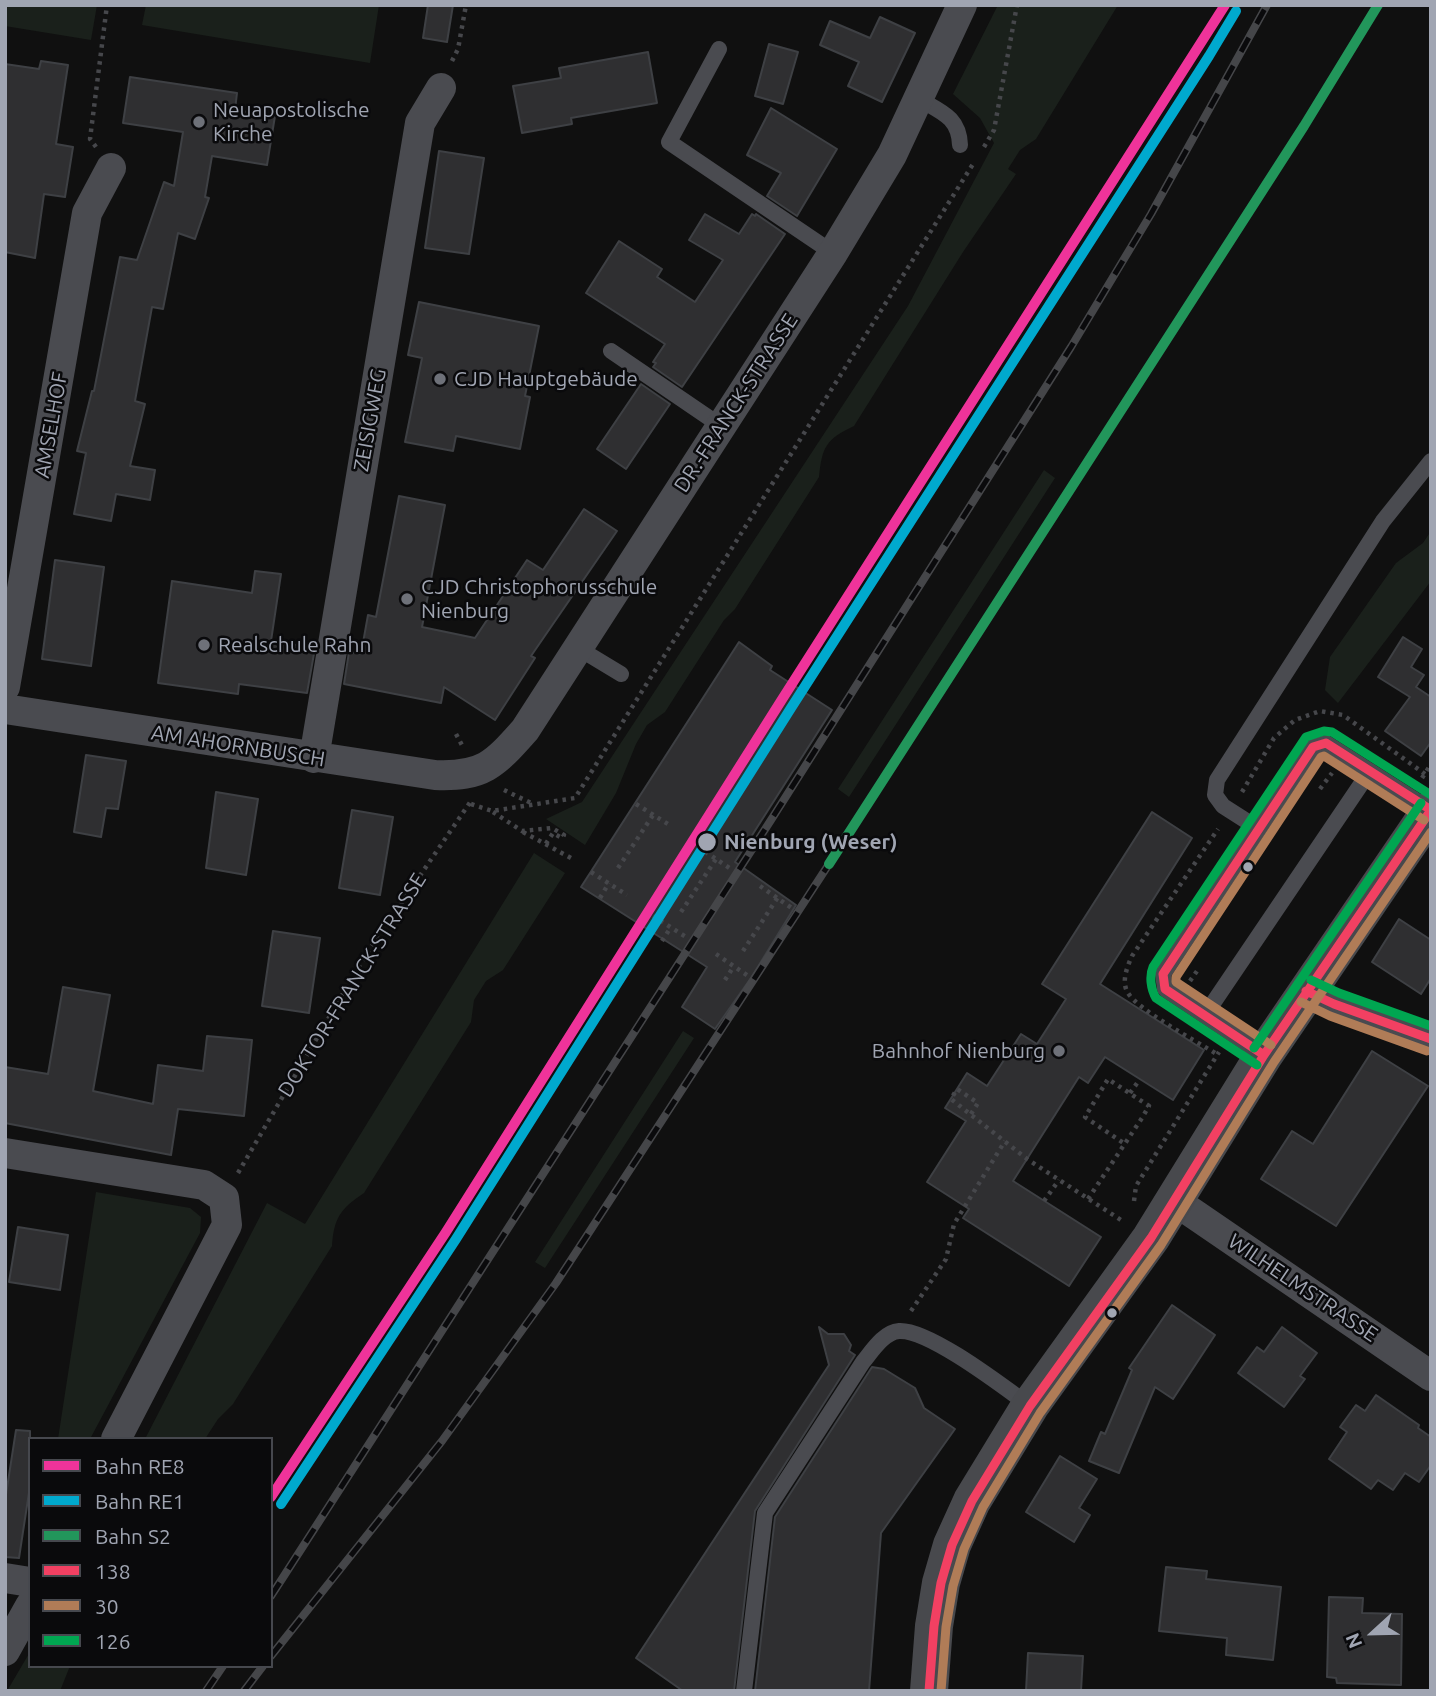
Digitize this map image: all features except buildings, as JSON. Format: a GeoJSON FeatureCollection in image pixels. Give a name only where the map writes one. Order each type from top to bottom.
{"type":"FeatureCollection","features":[{"type":"Feature","properties":{"kind":"main road"},"geometry":{"type":"LineString","coordinates":[[929,1691],[934,1626],[941,1583],[952,1545],[972,1501],[1030,1406],[1152,1238],[1264,1055],[1431,810]]}},
{"type":"Feature","properties":{"kind":"street","name":"DR.-FRANCK-STRASSE"},"geometry":{"type":"LineString","coordinates":[[472,774],[504,754],[525,730],[833,253],[892,155],[962,5]]}},
{"type":"Feature","properties":{"kind":"street","name":"ZEISIGWEG"},"geometry":{"type":"LineString","coordinates":[[314,758],[420,123],[441,88]]}},
{"type":"Feature","properties":{"kind":"street","name":"AMSELHOF"},"geometry":{"type":"LineString","coordinates":[[5,687],[87,213],[111,168]]}},
{"type":"Feature","properties":{"kind":"street","name":"AM AHORNBUSCH"},"geometry":{"type":"LineString","coordinates":[[5,709],[435,775],[472,774]]}},
{"type":"Feature","properties":{"kind":"street"},"geometry":{"type":"LineString","coordinates":[[1306,991],[1431,1039]]}},
{"type":"Feature","properties":{"kind":"street"},"geometry":{"type":"LineString","coordinates":[[5,1153],[204,1185],[225,1211],[117,1437]]}},
{"type":"Feature","properties":{"kind":"street","name":"WILHELMSTRASSE"},"geometry":{"type":"LineString","coordinates":[[1175,1201],[1431,1376]]}},
{"type":"Feature","properties":{"kind":"street"},"geometry":{"type":"LineString","coordinates":[[5,1578],[28,1582]]}},
{"type":"Feature","properties":{"kind":"street"},"geometry":{"type":"LineString","coordinates":[[5,1651],[28,1610]]}},
{"type":"Feature","properties":{"kind":"lane"},"geometry":{"type":"LineString","coordinates":[[719,49],[669,142],[833,253]]}},
{"type":"Feature","properties":{"kind":"lane"},"geometry":{"type":"LineString","coordinates":[[919,99],[949,117],[960,131],[960,145]]}},
{"type":"Feature","properties":{"kind":"lane"},"geometry":{"type":"LineString","coordinates":[[611,351],[721,426]]}},
{"type":"Feature","properties":{"kind":"lane"},"geometry":{"type":"LineString","coordinates":[[1259,829],[1219,802],[1214,788],[1217,780],[1383,521],[1431,461]]}},
{"type":"Feature","properties":{"kind":"lane"},"geometry":{"type":"LineString","coordinates":[[578,648],[621,674]]}},
{"type":"Feature","properties":{"kind":"lane"},"geometry":{"type":"LineString","coordinates":[[1264,1055],[1165,989],[1163,974],[1313,747],[1326,743],[1431,810]]}},
{"type":"Feature","properties":{"kind":"lane"},"geometry":{"type":"LineString","coordinates":[[1205,1015],[1370,771]]}},
{"type":"Feature","properties":{"kind":"lane"},"geometry":{"type":"LineString","coordinates":[[744,1691],[765,1513],[863,1362],[882,1339],[899,1331],[932,1339],[1030,1406]]}},
{"type":"Feature","properties":{"kind":"path"},"geometry":{"type":"LineString","coordinates":[[107,5],[90,139],[111,168]]}},
{"type":"Feature","properties":{"kind":"path"},"geometry":{"type":"LineString","coordinates":[[441,88],[458,49],[466,5]]}},
{"type":"Feature","properties":{"kind":"path"},"geometry":{"type":"LineString","coordinates":[[981,151],[994,130],[1017,5]]}},
{"type":"Feature","properties":{"kind":"path"},"geometry":{"type":"LineString","coordinates":[[982,129],[988,139]]}},
{"type":"Feature","properties":{"kind":"path"},"geometry":{"type":"LineString","coordinates":[[492,811],[575,798],[974,163]]}},
{"type":"Feature","properties":{"kind":"path"},"geometry":{"type":"LineString","coordinates":[[472,774],[476,793],[470,803],[492,811],[545,845],[571,858]]}},
{"type":"Feature","properties":{"kind":"path","name":"DOKTOR-FRANCK-STRASSE"},"geometry":{"type":"LineString","coordinates":[[225,1211],[365,956],[470,803]]}},
{"type":"Feature","properties":{"kind":"path"},"geometry":{"type":"LineString","coordinates":[[636,804],[671,826]]}},
{"type":"Feature","properties":{"kind":"path"},"geometry":{"type":"LineString","coordinates":[[618,869],[653,815]]}},
{"type":"Feature","properties":{"kind":"path"},"geometry":{"type":"LineString","coordinates":[[522,831],[552,828],[564,835],[562,838],[553,833],[545,845]]}},
{"type":"Feature","properties":{"kind":"path"},"geometry":{"type":"LineString","coordinates":[[698,847],[731,869]]}},
{"type":"Feature","properties":{"kind":"path"},"geometry":{"type":"LineString","coordinates":[[681,912],[716,859]]}},
{"type":"Feature","properties":{"kind":"path"},"geometry":{"type":"LineString","coordinates":[[592,872],[627,895]]}},
{"type":"Feature","properties":{"kind":"path"},"geometry":{"type":"LineString","coordinates":[[600,898],[609,883]]}},
{"type":"Feature","properties":{"kind":"path"},"geometry":{"type":"LineString","coordinates":[[760,886],[793,909]]}},
{"type":"Feature","properties":{"kind":"path"},"geometry":{"type":"LineString","coordinates":[[743,951],[778,897]]}},
{"type":"Feature","properties":{"kind":"path"},"geometry":{"type":"LineString","coordinates":[[653,916],[686,937]]}},
{"type":"Feature","properties":{"kind":"path"},"geometry":{"type":"LineString","coordinates":[[662,941],[671,927]]}},
{"type":"Feature","properties":{"kind":"path"},"geometry":{"type":"LineString","coordinates":[[716,954],[751,978]]}},
{"type":"Feature","properties":{"kind":"path"},"geometry":{"type":"LineString","coordinates":[[725,980],[734,966]]}},
{"type":"Feature","properties":{"kind":"path"},"geometry":{"type":"LineString","coordinates":[[1088,1199],[1125,1144],[1149,1106],[1108,1079],[1085,1117],[1125,1144]]}},
{"type":"Feature","properties":{"kind":"path"},"geometry":{"type":"LineString","coordinates":[[1130,1093],[1140,1079]]}},
{"type":"Feature","properties":{"kind":"path"},"geometry":{"type":"LineString","coordinates":[[971,1114],[978,1103],[957,1089],[951,1099],[1005,1141],[1059,1180],[1152,1238]]}},
{"type":"Feature","properties":{"kind":"path"},"geometry":{"type":"LineString","coordinates":[[901,1312],[911,1311],[946,1259],[954,1224],[1005,1141]]}},
{"type":"Feature","properties":{"kind":"path"},"geometry":{"type":"LineString","coordinates":[[1044,1201],[1059,1180]]}},
{"type":"Feature","properties":{"kind":"shaded area"},"geometry":{"type":"Polygon","coordinates":[[[5,5],[97,5],[91,40],[5,26],[5,5]]]}},
{"type":"Feature","properties":{"kind":"shaded area"},"geometry":{"type":"Polygon","coordinates":[[[146,5],[379,5],[370,63],[142,25],[146,5]]]}},
{"type":"Feature","properties":{"kind":"shaded area"},"geometry":{"type":"Polygon","coordinates":[[[998,5],[1118,5],[1036,139],[1020,150],[1008,169],[1016,174],[963,252],[854,426],[837,435],[827,445],[819,477],[735,609],[724,620],[665,712],[647,725],[636,744],[616,793],[585,845],[546,819],[582,802],[908,306],[994,143],[980,118],[953,94],[998,5]]]}},
{"type":"Feature","properties":{"kind":"shaded area"},"geometry":{"type":"Polygon","coordinates":[[[1044,470],[1055,478],[849,797],[838,789],[1044,470]]]}},
{"type":"Feature","properties":{"kind":"shaded area"},"geometry":{"type":"Polygon","coordinates":[[[1431,531],[1431,581],[1338,703],[1325,690],[1330,657],[1396,563],[1423,543],[1431,531]]]}},
{"type":"Feature","properties":{"kind":"shaded area"},"geometry":{"type":"Polygon","coordinates":[[[534,853],[565,873],[503,970],[486,981],[474,1000],[471,1022],[364,1193],[340,1215],[334,1228],[332,1246],[233,1404],[218,1419],[206,1437],[146,1437],[267,1203],[305,1224],[534,853]]]}},
{"type":"Feature","properties":{"kind":"shaded area"},"geometry":{"type":"Polygon","coordinates":[[[683,1031],[694,1038],[545,1268],[535,1262],[683,1031]]]}},
{"type":"Feature","properties":{"kind":"shaded area"},"geometry":{"type":"Polygon","coordinates":[[[96,1192],[190,1208],[201,1217],[200,1233],[91,1437],[58,1437],[96,1192]]]}},
{"type":"Feature","properties":{"kind":"shaded area"},"geometry":{"type":"Polygon","coordinates":[[[28,1655],[28,1668],[69,1668],[60,1691],[7,1691],[28,1655]]]}},
{"type":"Feature","properties":{"kind":"railway"},"geometry":{"type":"LineString","coordinates":[[273,1593],[771,820],[1071,347],[1151,214],[1267,5]]}},
{"type":"Feature","properties":{"kind":"railway"},"geometry":{"type":"LineString","coordinates":[[273,1653],[442,1441],[556,1283],[829,864]]}},
{"type":"Feature","properties":{"kind":"railway"},"geometry":{"type":"LineString","coordinates":[[206,1691],[222,1668]]}},
{"type":"Feature","properties":{"kind":"railway"},"geometry":{"type":"LineString","coordinates":[[244,1691],[261,1668]]}},
{"type":"Feature","properties":{"kind":"rail line","name":"RE8"},"geometry":{"type":"LineString","coordinates":[[273,1494],[446,1232],[1225,5]]}},
{"type":"Feature","properties":{"kind":"rail line","name":"S2"},"geometry":{"type":"LineString","coordinates":[[829,864],[1304,126],[1378,5]]}},
{"type":"Feature","properties":{"kind":"rail line","name":"RE1"},"geometry":{"type":"LineString","coordinates":[[281,1504],[456,1239],[1236,11]]}},
{"type":"Feature","properties":{"kind":"transit line","name":"126"},"geometry":{"type":"LineString","coordinates":[[1257,1065],[1156,998],[1151,983],[1153,967],[1306,737],[1324,731],[1332,732],[1431,795]]}},
{"type":"Feature","properties":{"kind":"transit line","name":"138"},"geometry":{"type":"LineString","coordinates":[[1264,1055],[1165,989],[1163,974],[1313,747],[1326,743],[1431,810]]}},
{"type":"Feature","properties":{"kind":"transit line","name":"30"},"geometry":{"type":"LineString","coordinates":[[1271,1045],[1176,982],[1176,977],[1321,757],[1324,756],[1424,820]]}},
{"type":"Feature","properties":{"kind":"transit line","name":"126"},"geometry":{"type":"LineString","coordinates":[[1254,1048],[1421,803]]}},
{"type":"Feature","properties":{"kind":"transit line","name":"138"},"geometry":{"type":"LineString","coordinates":[[929,1691],[934,1626],[941,1583],[952,1545],[972,1501],[1030,1406],[1151,1238],[1264,1055],[1431,810]]}},
{"type":"Feature","properties":{"kind":"transit line","name":"30"},"geometry":{"type":"LineString","coordinates":[[941,1691],[946,1627],[953,1586],[964,1549],[983,1507],[1040,1413],[1161,1245],[1274,1062],[1431,832]]}},
{"type":"Feature","properties":{"kind":"transit line","name":"126"},"geometry":{"type":"LineString","coordinates":[[1311,980],[1339,993],[1431,1026]]}},
{"type":"Feature","properties":{"kind":"transit line","name":"138"},"geometry":{"type":"LineString","coordinates":[[1306,991],[1431,1039]]}},
{"type":"Feature","properties":{"kind":"transit line","name":"30"},"geometry":{"type":"LineString","coordinates":[[1301,1002],[1330,1016],[1427,1051]]}},
{"type":"Feature","properties":{"kind":"place","name":"Neuapostolische Kirche"},"geometry":{"type":"Point","coordinates":[199,122]}},
{"type":"Feature","properties":{"kind":"place","name":"CJD Hauptgebäude"},"geometry":{"type":"Point","coordinates":[440,379]}},
{"type":"Feature","properties":{"kind":"place","name":"CJD Christophorusschule Nienburg"},"geometry":{"type":"Point","coordinates":[407,599]}},
{"type":"Feature","properties":{"kind":"place","name":"Realschule Rahn"},"geometry":{"type":"Point","coordinates":[204,645]}},
{"type":"Feature","properties":{"kind":"place","name":"Nienburg (Weser)"},"geometry":{"type":"Point","coordinates":[707,842]}},
{"type":"Feature","properties":{"kind":"place","name":"Bahnhof Nienburg"},"geometry":{"type":"Point","coordinates":[1059,1051]}}]}
